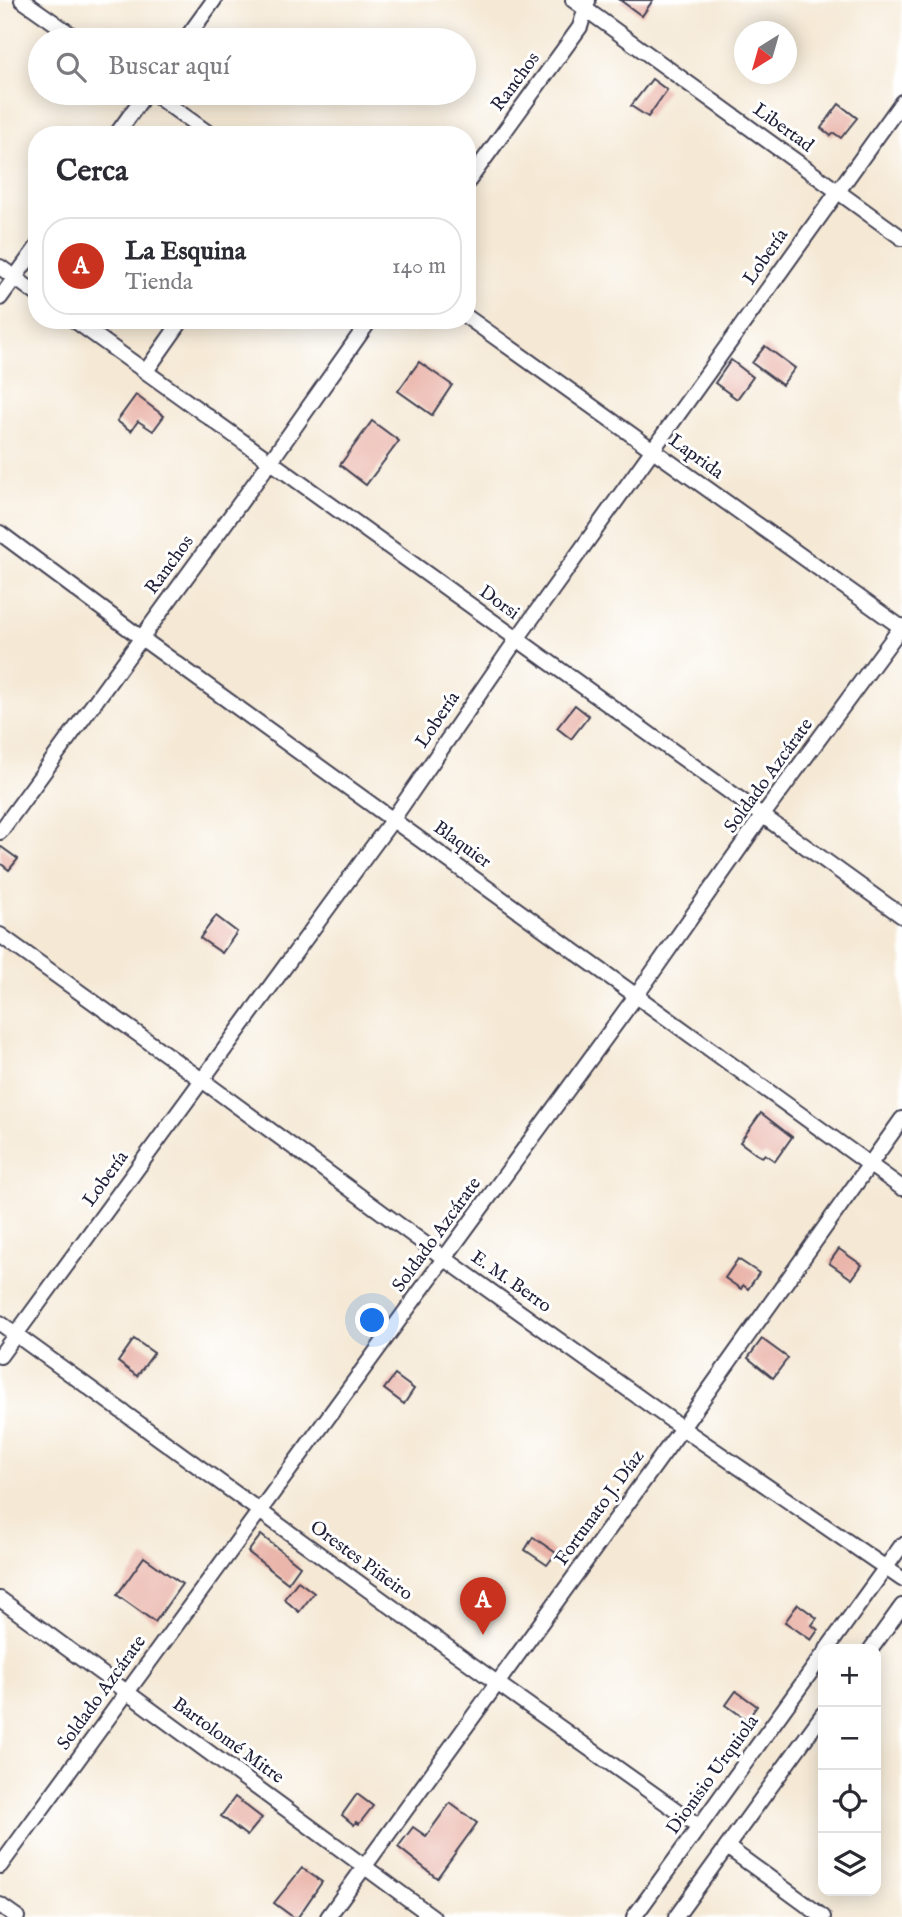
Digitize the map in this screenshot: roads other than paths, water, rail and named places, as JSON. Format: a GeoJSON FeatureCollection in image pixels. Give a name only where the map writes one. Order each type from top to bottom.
{"type":"FeatureCollection","features":[{"type":"Feature","properties":{"kind":"street"},"geometry":{"type":"LineString","coordinates":[[22,0],[62,28]]}},
{"type":"Feature","properties":{"kind":"street"},"geometry":{"type":"LineString","coordinates":[[194,28],[214,0]]}},
{"type":"Feature","properties":{"kind":"street","name":"Ranchos"},"geometry":{"type":"LineString","coordinates":[[476,171],[580,27],[582,3]]}},
{"type":"Feature","properties":{"kind":"street","name":"Libertad"},"geometry":{"type":"LineString","coordinates":[[582,3],[902,238]]}},
{"type":"Feature","properties":{"kind":"street","name":"Lobería"},"geometry":{"type":"LineString","coordinates":[[0,1356],[393,819],[517,639],[902,102]]}},
{"type":"Feature","properties":{"kind":"street"},"geometry":{"type":"LineString","coordinates":[[122,126],[137,105]]}},
{"type":"Feature","properties":{"kind":"street"},"geometry":{"type":"LineString","coordinates":[[169,105],[198,126]]}},
{"type":"Feature","properties":{"kind":"street"},"geometry":{"type":"LineString","coordinates":[[0,298],[28,260]]}},
{"type":"Feature","properties":{"kind":"street"},"geometry":{"type":"LineString","coordinates":[[0,267],[28,287]]}},
{"type":"Feature","properties":{"kind":"street","name":"Laprida"},"geometry":{"type":"LineString","coordinates":[[476,323],[902,627]]}},
{"type":"Feature","properties":{"kind":"street","name":"Dorsi"},"geometry":{"type":"LineString","coordinates":[[87,329],[902,916]]}},
{"type":"Feature","properties":{"kind":"street"},"geometry":{"type":"LineString","coordinates":[[146,371],[176,329]]}},
{"type":"Feature","properties":{"kind":"street","name":"Ranchos"},"geometry":{"type":"LineString","coordinates":[[0,832],[364,329]]}},
{"type":"Feature","properties":{"kind":"street","name":"Blaquier"},"geometry":{"type":"LineString","coordinates":[[0,533],[902,1188]]}},
{"type":"Feature","properties":{"kind":"street","name":"Soldado Azcárate"},"geometry":{"type":"LineString","coordinates":[[0,1866],[636,996],[763,815],[902,627]]}},
{"type":"Feature","properties":{"kind":"street","name":"E. M. Berro"},"geometry":{"type":"LineString","coordinates":[[0,935],[682,1428],[902,1579]]}},
{"type":"Feature","properties":{"kind":"street","name":"Fortunato J. Díaz"},"geometry":{"type":"LineString","coordinates":[[328,1917],[902,1119]]}},
{"type":"Feature","properties":{"kind":"street","name":"Orestes Piñeiro"},"geometry":{"type":"LineString","coordinates":[[0,1323],[497,1683],[700,1826]]}},
{"type":"Feature","properties":{"kind":"street"},"geometry":{"type":"LineString","coordinates":[[831,1644],[902,1545]]}},
{"type":"Feature","properties":{"kind":"street","name":"Bartolomé Mitre"},"geometry":{"type":"LineString","coordinates":[[0,1599],[433,1917]]}},
{"type":"Feature","properties":{"kind":"street"},"geometry":{"type":"LineString","coordinates":[[874,1644],[902,1606]]}},
{"type":"Feature","properties":{"kind":"street","name":"Dionisio Urquiola"},"geometry":{"type":"LineString","coordinates":[[634,1917],[818,1662]]}},
{"type":"Feature","properties":{"kind":"street"},"geometry":{"type":"LineString","coordinates":[[676,1917],[818,1721]]}},
{"type":"Feature","properties":{"kind":"street"},"geometry":{"type":"LineString","coordinates":[[727,1847],[823,1917]]}},
{"type":"Feature","properties":{"kind":"street"},"geometry":{"type":"LineString","coordinates":[[0,1905],[17,1917]]}},
{"type":"Feature","properties":{"kind":"place","name":"La Esquina"},"geometry":{"type":"Point","coordinates":[483,1635]}}]}
